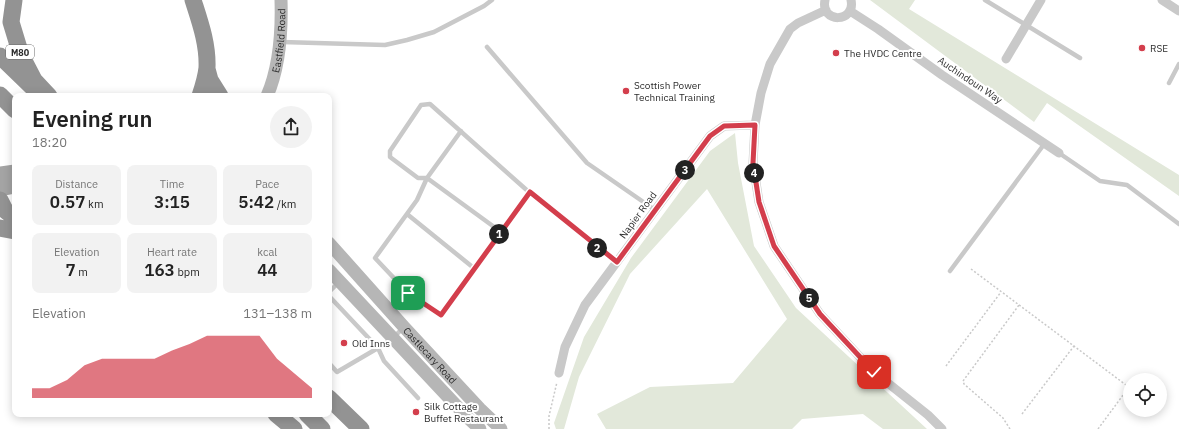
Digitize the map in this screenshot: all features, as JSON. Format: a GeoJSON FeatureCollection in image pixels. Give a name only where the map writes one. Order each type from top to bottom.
{"type":"FeatureCollection","features":[{"type":"Feature","properties":{"kind":"highway","name":"M80"},"geometry":{"type":"LineString","coordinates":[[14,0],[11,22],[21,55],[34,80],[46,93]]}},
{"type":"Feature","properties":{"kind":"highway"},"geometry":{"type":"LineString","coordinates":[[193,0],[204,34],[207,52],[207,69],[201,93]]}},
{"type":"Feature","properties":{"kind":"highway","name":"M80"},"geometry":{"type":"LineString","coordinates":[[0,56],[37,93]]}},
{"type":"Feature","properties":{"kind":"highway"},"geometry":{"type":"LineString","coordinates":[[207,69],[210,80],[218,93]]}},
{"type":"Feature","properties":{"kind":"highway"},"geometry":{"type":"LineString","coordinates":[[0,95],[12,107]]}},
{"type":"Feature","properties":{"kind":"highway"},"geometry":{"type":"LineString","coordinates":[[0,200],[5,210],[12,216]]}},
{"type":"Feature","properties":{"kind":"highway"},"geometry":{"type":"LineString","coordinates":[[0,228],[12,230]]}},
{"type":"Feature","properties":{"kind":"highway"},"geometry":{"type":"LineString","coordinates":[[332,401],[361,429]]}},
{"type":"Feature","properties":{"kind":"highway"},"geometry":{"type":"LineString","coordinates":[[280,417],[294,429]]}},
{"type":"Feature","properties":{"kind":"highway"},"geometry":{"type":"LineString","coordinates":[[310,417],[322,429]]}},
{"type":"Feature","properties":{"kind":"main road","name":"Eastfield Road"},"geometry":{"type":"LineString","coordinates":[[268,93],[273,82],[280,42],[281,0]]}},
{"type":"Feature","properties":{"kind":"main road","name":"Eastfield Road"},"geometry":{"type":"LineString","coordinates":[[261,93],[273,82]]}},
{"type":"Feature","properties":{"kind":"main road"},"geometry":{"type":"LineString","coordinates":[[0,174],[12,172]]}},
{"type":"Feature","properties":{"kind":"main road"},"geometry":{"type":"LineString","coordinates":[[0,189],[12,187]]}},
{"type":"Feature","properties":{"kind":"main road","name":"Castlecary Road"},"geometry":{"type":"LineString","coordinates":[[332,246],[404,327],[480,409],[501,429]]}},
{"type":"Feature","properties":{"kind":"main road","name":"Castlecary Road"},"geometry":{"type":"LineString","coordinates":[[332,273],[466,416],[480,429]]}},
{"type":"Feature","properties":{"kind":"street"},"geometry":{"type":"LineString","coordinates":[[825,0],[826,10],[835,18],[844,17],[850,11],[851,0]]}},
{"type":"Feature","properties":{"kind":"street"},"geometry":{"type":"LineString","coordinates":[[1006,59],[1041,0]]}},
{"type":"Feature","properties":{"kind":"street"},"geometry":{"type":"LineString","coordinates":[[1162,0],[1179,11]]}},
{"type":"Feature","properties":{"kind":"street"},"geometry":{"type":"LineString","coordinates":[[826,10],[798,23],[790,29],[770,64],[761,93],[755,125],[753,163],[759,202],[774,246],[820,314],[874,372],[928,415],[942,429]]}},
{"type":"Feature","properties":{"kind":"street","name":"Auchindoun Way"},"geometry":{"type":"LineString","coordinates":[[850,11],[878,29],[942,75],[1059,153]]}},
{"type":"Feature","properties":{"kind":"street","name":"Napier Road"},"geometry":{"type":"LineString","coordinates":[[559,373],[564,347],[585,305],[710,136],[724,126],[755,125]]}},
{"type":"Feature","properties":{"kind":"lane"},"geometry":{"type":"LineString","coordinates":[[280,42],[392,44],[434,32],[484,6],[492,0]]}},
{"type":"Feature","properties":{"kind":"lane"},"geometry":{"type":"LineString","coordinates":[[985,0],[1080,58]]}},
{"type":"Feature","properties":{"kind":"lane"},"geometry":{"type":"LineString","coordinates":[[487,47],[587,163],[655,210]]}},
{"type":"Feature","properties":{"kind":"lane"},"geometry":{"type":"LineString","coordinates":[[1169,83],[1179,64]]}},
{"type":"Feature","properties":{"kind":"lane"},"geometry":{"type":"LineString","coordinates":[[501,232],[427,178],[418,178],[390,157],[390,151],[421,105],[430,104],[530,192],[617,262]]}},
{"type":"Feature","properties":{"kind":"lane"},"geometry":{"type":"LineString","coordinates":[[461,131],[427,178],[417,200],[376,258],[408,293],[441,315],[530,192]]}},
{"type":"Feature","properties":{"kind":"lane"},"geometry":{"type":"LineString","coordinates":[[950,271],[1045,143]]}},
{"type":"Feature","properties":{"kind":"lane"},"geometry":{"type":"LineString","coordinates":[[1059,153],[1100,181],[1127,185],[1179,224]]}},
{"type":"Feature","properties":{"kind":"lane"},"geometry":{"type":"LineString","coordinates":[[407,214],[475,268]]}},
{"type":"Feature","properties":{"kind":"lane"},"geometry":{"type":"LineString","coordinates":[[332,289],[340,281]]}},
{"type":"Feature","properties":{"kind":"lane"},"geometry":{"type":"LineString","coordinates":[[332,299],[378,348],[384,361],[418,398]]}},
{"type":"Feature","properties":{"kind":"lane"},"geometry":{"type":"LineString","coordinates":[[332,366],[337,372],[393,338],[404,327]]}},
{"type":"Feature","properties":{"kind":"path"},"geometry":{"type":"LineString","coordinates":[[971,269],[1123,383]]}},
{"type":"Feature","properties":{"kind":"path"},"geometry":{"type":"LineString","coordinates":[[946,366],[1001,292]]}},
{"type":"Feature","properties":{"kind":"path"},"geometry":{"type":"LineString","coordinates":[[1010,429],[1003,418],[964,384],[963,381],[1019,305]]}},
{"type":"Feature","properties":{"kind":"path"},"geometry":{"type":"LineString","coordinates":[[1022,414],[1074,346]]}},
{"type":"Feature","properties":{"kind":"path"},"geometry":{"type":"LineString","coordinates":[[549,429],[549,416],[559,373]]}},
{"type":"Feature","properties":{"kind":"path"},"geometry":{"type":"LineString","coordinates":[[1098,429],[1123,397]]}},
{"type":"Feature","properties":{"kind":"shaded area"},"geometry":{"type":"Polygon","coordinates":[[[870,0],[915,0],[909,9],[1179,175],[1179,196],[1047,103],[1034,122],[870,0]]]}},
{"type":"Feature","properties":{"kind":"shaded area"},"geometry":{"type":"Polygon","coordinates":[[[735,133],[738,163],[754,246],[796,308],[927,429],[883,429],[863,414],[802,419],[792,429],[606,429],[597,414],[650,387],[733,383],[787,319],[707,189],[630,274],[579,377],[564,429],[556,429],[554,423],[584,337],[631,258],[710,151],[735,133]]]}},
{"type":"Feature","properties":{"kind":"place","name":"RSE"},"geometry":{"type":"Point","coordinates":[1142,48]}},
{"type":"Feature","properties":{"kind":"place","name":"The HVDC Centre"},"geometry":{"type":"Point","coordinates":[836,53]}},
{"type":"Feature","properties":{"kind":"place","name":"Scottish Power Technical Training"},"geometry":{"type":"Point","coordinates":[626,91]}},
{"type":"Feature","properties":{"kind":"place","name":"Old Inns"},"geometry":{"type":"Point","coordinates":[344,343]}},
{"type":"Feature","properties":{"kind":"place","name":"Silk Cottage Buffet Restaurant"},"geometry":{"type":"Point","coordinates":[416,412]}},
{"type":"Feature","properties":{"kind":"route"},"geometry":{"type":"LineString","coordinates":[[408,293],[441,315],[530,192],[600,250],[617,262],[710,136],[724,126],[755,125],[753,163],[759,202],[774,246],[820,314],[874,372]]}}]}
